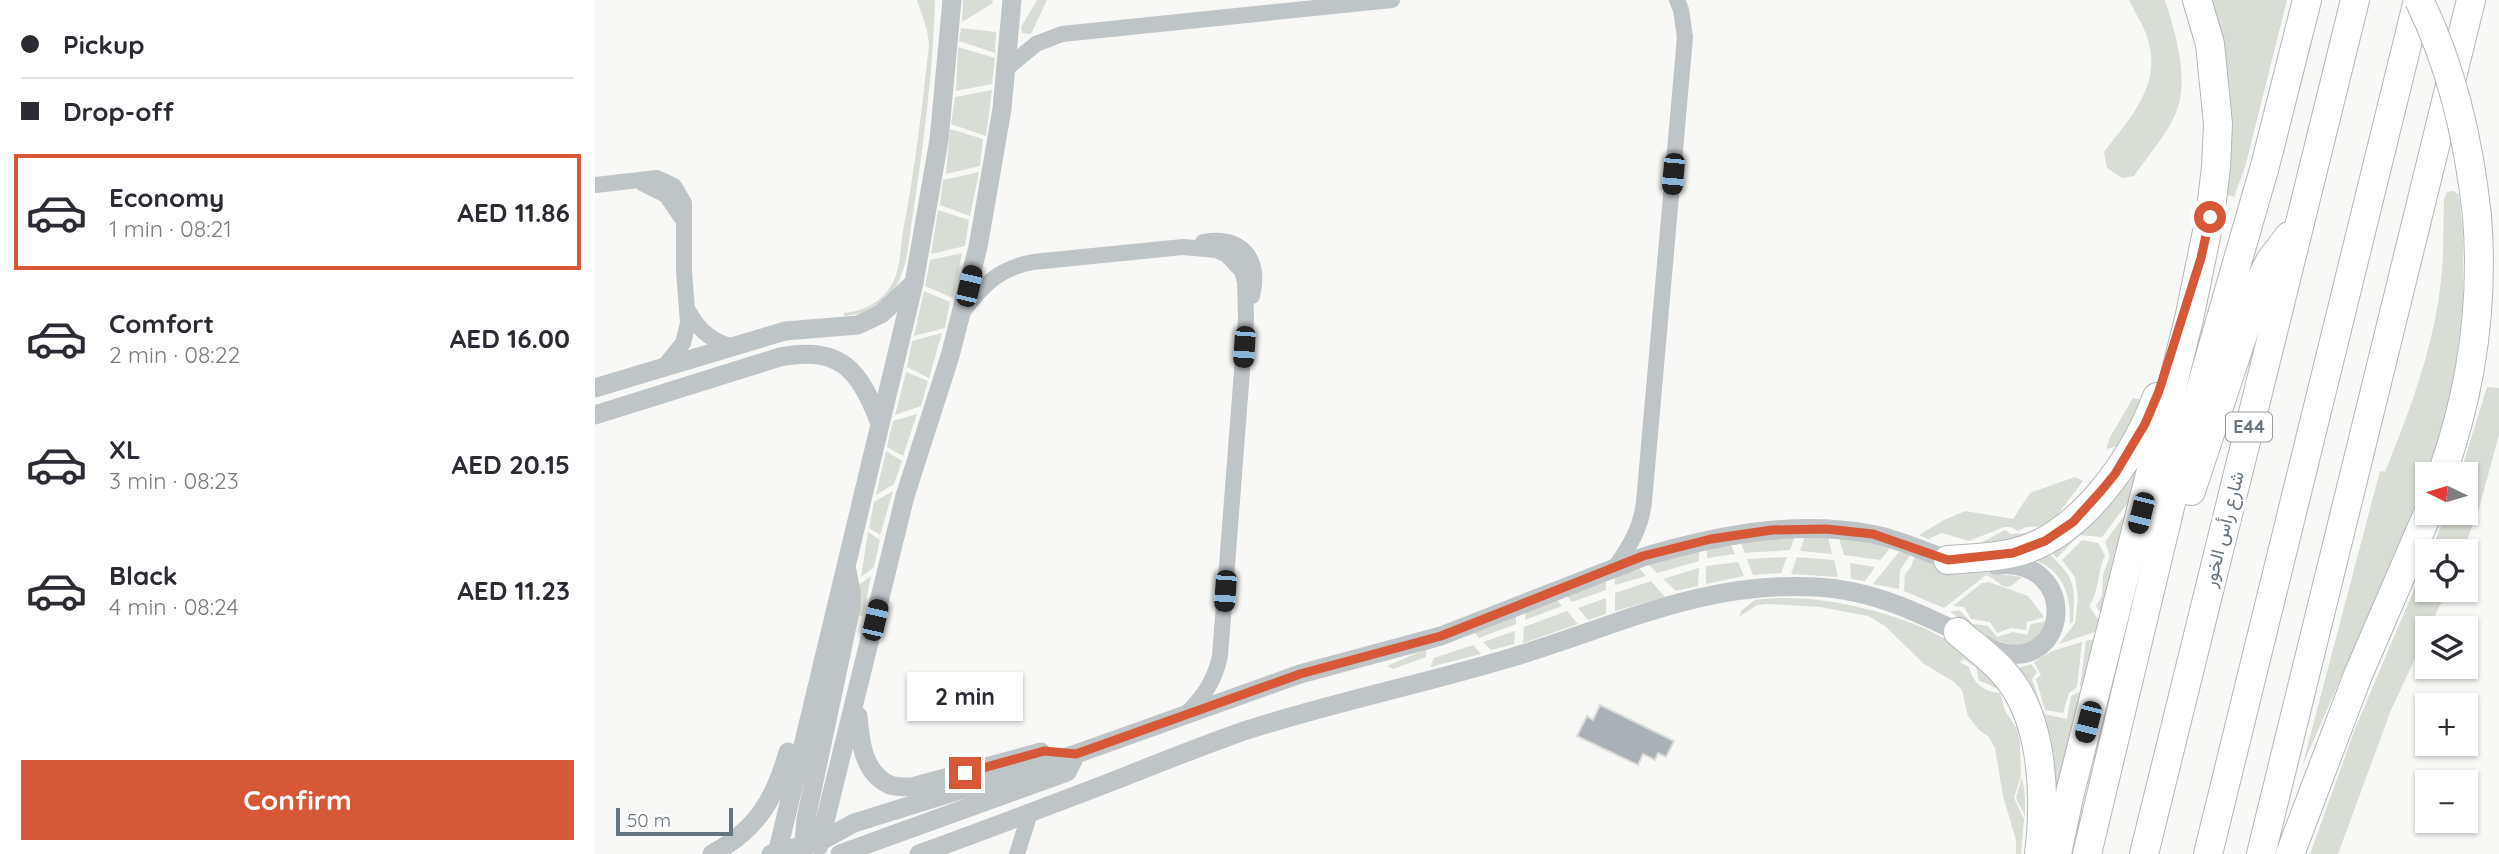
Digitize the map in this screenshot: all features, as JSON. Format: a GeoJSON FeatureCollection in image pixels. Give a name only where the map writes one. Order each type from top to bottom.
{"type":"FeatureCollection","features":[{"type":"Feature","properties":{"kind":"highway"},"geometry":{"type":"LineString","coordinates":[[2057,854],[2184,340],[2214,180],[2218,124],[2210,44],[2197,0]]}},
{"type":"Feature","properties":{"kind":"highway"},"geometry":{"type":"LineString","coordinates":[[2087,854],[2187,436],[2265,166],[2307,0]]}},
{"type":"Feature","properties":{"kind":"highway","name":"شارع رأس الخور"},"geometry":{"type":"LineString","coordinates":[[2144,854],[2355,0]]}},
{"type":"Feature","properties":{"kind":"highway"},"geometry":{"type":"LineString","coordinates":[[2419,0],[2448,68],[2462,117],[2472,166],[2477,216],[2479,281],[2473,346],[2461,413],[2446,462]]}},
{"type":"Feature","properties":{"kind":"highway"},"geometry":{"type":"LineString","coordinates":[[2207,854],[2419,0]]}},
{"type":"Feature","properties":{"kind":"highway"},"geometry":{"type":"LineString","coordinates":[[2261,854],[2471,0]]}},
{"type":"Feature","properties":{"kind":"highway"},"geometry":{"type":"LineString","coordinates":[[2117,729],[2142,667],[2202,456],[2262,277],[2280,246],[2298,226]]}},
{"type":"Feature","properties":{"kind":"highway"},"geometry":{"type":"LineString","coordinates":[[1948,560],[2013,553],[2037,544],[2073,522],[2101,491],[2137,439],[2153,408],[2201,258]]}},
{"type":"Feature","properties":{"kind":"highway"},"geometry":{"type":"LineString","coordinates":[[2290,854],[2344,711],[2423,525]]}},
{"type":"Feature","properties":{"kind":"highway"},"geometry":{"type":"LineString","coordinates":[[1958,632],[2005,673],[2023,702],[2035,740],[2041,779],[2039,854]]}},
{"type":"Feature","properties":{"kind":"street"},"geometry":{"type":"LineString","coordinates":[[919,854],[1182,754],[1291,716],[1515,656],[1704,595],[1770,587],[1839,588],[1880,598],[2005,654],[2029,652],[2043,644],[2054,629],[2057,602],[2049,585],[2024,567],[2005,564],[1979,565],[1948,560],[1873,534],[1799,528],[1745,532],[1643,556],[1441,636],[1300,674],[1076,754],[854,823],[811,850],[775,854],[914,283],[939,140],[952,0]]}},
{"type":"Feature","properties":{"kind":"street"},"geometry":{"type":"LineString","coordinates":[[811,850],[857,696],[905,496],[962,314],[978,247],[995,158],[1011,0]]}},
{"type":"Feature","properties":{"kind":"street"},"geometry":{"type":"LineString","coordinates":[[1006,69],[1036,44],[1062,34],[1392,0]]}},
{"type":"Feature","properties":{"kind":"street"},"geometry":{"type":"LineString","coordinates":[[1677,0],[1685,37]]}},
{"type":"Feature","properties":{"kind":"street"},"geometry":{"type":"LineString","coordinates":[[1615,567],[1640,526],[1644,502],[1690,0]]}},
{"type":"Feature","properties":{"kind":"street"},"geometry":{"type":"LineString","coordinates":[[595,185],[657,178],[674,186],[684,203],[684,271],[689,312],[683,343],[662,369]]}},
{"type":"Feature","properties":{"kind":"street"},"geometry":{"type":"LineString","coordinates":[[962,314],[992,278],[1019,265],[1183,247],[1216,250],[1235,261],[1245,282],[1246,319],[1220,656],[1217,670],[1204,696],[1185,714]]}},
{"type":"Feature","properties":{"kind":"street"},"geometry":{"type":"LineString","coordinates":[[595,388],[785,331],[850,326],[867,322],[888,308],[914,283]]}},
{"type":"Feature","properties":{"kind":"street"},"geometry":{"type":"LineString","coordinates":[[689,312],[707,336],[726,346],[736,347]]}},
{"type":"Feature","properties":{"kind":"street"},"geometry":{"type":"LineString","coordinates":[[595,415],[780,357],[804,353],[828,357],[849,368],[865,388],[880,423]]}},
{"type":"Feature","properties":{"kind":"street"},"geometry":{"type":"LineString","coordinates":[[811,850],[851,607],[851,591],[845,564]]}},
{"type":"Feature","properties":{"kind":"street"},"geometry":{"type":"LineString","coordinates":[[712,854],[744,833],[766,808],[783,771],[800,712],[815,686]]}},
{"type":"Feature","properties":{"kind":"street"},"geometry":{"type":"LineString","coordinates":[[857,696],[863,755],[879,778],[891,786],[912,787],[1044,751],[1076,754]]}},
{"type":"Feature","properties":{"kind":"street"},"geometry":{"type":"LineString","coordinates":[[839,854],[1067,772],[1076,754]]}},
{"type":"Feature","properties":{"kind":"street"},"geometry":{"type":"LineString","coordinates":[[1017,854],[1030,813]]}},
{"type":"Feature","properties":{"kind":"shaded area"},"geometry":{"type":"Polygon","coordinates":[[[917,0],[935,0],[934,27],[924,133],[905,263],[899,282],[879,306],[859,314],[844,316],[844,313],[865,308],[878,301],[892,284],[899,265],[929,45],[917,0]]]}},
{"type":"Feature","properties":{"kind":"shaded area"},"geometry":{"type":"Polygon","coordinates":[[[963,0],[992,0],[993,3],[962,22],[963,0]]]}},
{"type":"Feature","properties":{"kind":"shaded area"},"geometry":{"type":"Polygon","coordinates":[[[1037,0],[1047,0],[1031,34],[1022,33],[1021,27],[1037,0]]]}},
{"type":"Feature","properties":{"kind":"shaded area"},"geometry":{"type":"Polygon","coordinates":[[[2129,0],[2165,0],[2182,74],[2179,104],[2174,117],[2134,176],[2122,178],[2107,168],[2104,152],[2141,100],[2151,72],[2148,40],[2129,0]]]}},
{"type":"Feature","properties":{"kind":"shaded area"},"geometry":{"type":"Polygon","coordinates":[[[2205,0],[2287,0],[2245,167],[2234,197],[2225,194],[2205,0]]]}},
{"type":"Feature","properties":{"kind":"shaded area"},"geometry":{"type":"Polygon","coordinates":[[[961,28],[996,32],[995,53],[959,41],[961,28]]]}},
{"type":"Feature","properties":{"kind":"shaded area"},"geometry":{"type":"Polygon","coordinates":[[[958,47],[995,58],[992,84],[956,91],[958,47]]]}},
{"type":"Feature","properties":{"kind":"shaded area"},"geometry":{"type":"Polygon","coordinates":[[[992,90],[986,136],[951,124],[955,97],[992,90]]]}},
{"type":"Feature","properties":{"kind":"shaded area"},"geometry":{"type":"Polygon","coordinates":[[[950,129],[983,139],[980,166],[946,174],[950,129]]]}},
{"type":"Feature","properties":{"kind":"shaded area"},"geometry":{"type":"Polygon","coordinates":[[[979,172],[970,216],[940,205],[943,180],[979,172]]]}},
{"type":"Feature","properties":{"kind":"shaded area"},"geometry":{"type":"Polygon","coordinates":[[[2454,191],[2459,195],[2463,234],[2463,305],[2455,371],[2441,437],[2431,462],[2415,462],[2415,504],[2302,767],[2380,471],[2385,472],[2395,448],[2429,347],[2439,295],[2444,199],[2447,192],[2454,191]]]}},
{"type":"Feature","properties":{"kind":"shaded area"},"geometry":{"type":"Polygon","coordinates":[[[938,210],[969,220],[965,246],[931,254],[938,210]]]}},
{"type":"Feature","properties":{"kind":"shaded area"},"geometry":{"type":"Polygon","coordinates":[[[962,253],[953,298],[925,286],[930,260],[962,253]]]}},
{"type":"Feature","properties":{"kind":"shaded area"},"geometry":{"type":"Polygon","coordinates":[[[924,291],[950,302],[945,328],[914,336],[924,291]]]}},
{"type":"Feature","properties":{"kind":"shaded area"},"geometry":{"type":"Polygon","coordinates":[[[942,333],[929,378],[907,367],[912,341],[942,333]]]}},
{"type":"Feature","properties":{"kind":"shaded area"},"geometry":{"type":"Polygon","coordinates":[[[906,372],[928,381],[921,406],[895,415],[906,372]]]}},
{"type":"Feature","properties":{"kind":"shaded area"},"geometry":{"type":"Polygon","coordinates":[[[2487,387],[2499,388],[2499,435],[2478,511],[2478,462],[2464,462],[2487,387]]]}},
{"type":"Feature","properties":{"kind":"shaded area"},"geometry":{"type":"Polygon","coordinates":[[[2133,398],[2143,400],[2119,446],[2106,449],[2110,437],[2133,398]]]}},
{"type":"Feature","properties":{"kind":"shaded area"},"geometry":{"type":"Polygon","coordinates":[[[917,414],[903,456],[887,447],[893,421],[917,414]]]}},
{"type":"Feature","properties":{"kind":"shaded area"},"geometry":{"type":"Polygon","coordinates":[[[2148,436],[2130,500],[2102,537],[2079,535],[2057,558],[2050,550],[2148,436]]]}},
{"type":"Feature","properties":{"kind":"shaded area"},"geometry":{"type":"Polygon","coordinates":[[[886,451],[902,461],[894,484],[876,495],[886,451]]]}},
{"type":"Feature","properties":{"kind":"shaded area"},"geometry":{"type":"Polygon","coordinates":[[[2075,477],[2083,481],[2049,526],[2026,527],[2018,531],[2004,527],[1969,541],[1942,533],[1928,539],[1919,535],[1965,511],[2013,519],[2030,493],[2075,477]]]}},
{"type":"Feature","properties":{"kind":"shaded area"},"geometry":{"type":"Polygon","coordinates":[[[893,491],[880,535],[869,528],[874,502],[893,491]]]}},
{"type":"Feature","properties":{"kind":"shaded area"},"geometry":{"type":"Polygon","coordinates":[[[2127,512],[2102,615],[2096,606],[2102,596],[2103,575],[2110,556],[2105,542],[2127,512]]]}},
{"type":"Feature","properties":{"kind":"shaded area"},"geometry":{"type":"Polygon","coordinates":[[[2441,525],[2473,525],[2467,539],[2436,539],[2441,525]]]}},
{"type":"Feature","properties":{"kind":"shaded area"},"geometry":{"type":"Polygon","coordinates":[[[2005,530],[2010,534],[2042,532],[2031,538],[1973,547],[2005,530]]]}},
{"type":"Feature","properties":{"kind":"shaded area"},"geometry":{"type":"Polygon","coordinates":[[[868,532],[880,540],[874,567],[861,577],[868,532]]]}},
{"type":"Feature","properties":{"kind":"shaded area"},"geometry":{"type":"Polygon","coordinates":[[[1805,535],[1828,537],[1832,554],[1800,551],[1805,535]]]}},
{"type":"Feature","properties":{"kind":"shaded area"},"geometry":{"type":"Polygon","coordinates":[[[1795,536],[1790,550],[1745,553],[1739,539],[1795,536]]]}},
{"type":"Feature","properties":{"kind":"shaded area"},"geometry":{"type":"Polygon","coordinates":[[[1839,538],[1891,547],[1880,560],[1844,555],[1839,538]]]}},
{"type":"Feature","properties":{"kind":"shaded area"},"geometry":{"type":"Polygon","coordinates":[[[1729,540],[1735,554],[1707,558],[1707,544],[1729,540]]]}},
{"type":"Feature","properties":{"kind":"shaded area"},"geometry":{"type":"Polygon","coordinates":[[[2082,540],[2098,543],[2105,555],[2095,594],[2089,606],[2100,622],[2098,631],[2059,644],[2075,623],[2078,597],[2075,577],[2062,560],[2082,540]]]}},
{"type":"Feature","properties":{"kind":"shaded area"},"geometry":{"type":"Polygon","coordinates":[[[1699,547],[1699,561],[1657,573],[1647,563],[1699,547]]]}},
{"type":"Feature","properties":{"kind":"shaded area"},"geometry":{"type":"Polygon","coordinates":[[[2046,551],[2063,568],[2071,582],[2074,609],[2073,622],[2070,624],[2069,602],[2063,584],[2050,569],[2031,559],[2046,551]]]}},
{"type":"Feature","properties":{"kind":"shaded area"},"geometry":{"type":"Polygon","coordinates":[[[1899,552],[1911,554],[1900,570],[1899,589],[1873,584],[1899,552]]]}},
{"type":"Feature","properties":{"kind":"shaded area"},"geometry":{"type":"Polygon","coordinates":[[[1915,555],[1961,569],[2022,577],[2007,587],[1986,575],[1944,608],[1904,591],[1905,574],[1915,555]]]}},
{"type":"Feature","properties":{"kind":"shaded area"},"geometry":{"type":"Polygon","coordinates":[[[1787,557],[1781,573],[1753,575],[1747,559],[1787,557]]]}},
{"type":"Feature","properties":{"kind":"shaded area"},"geometry":{"type":"Polygon","coordinates":[[[1797,557],[1834,560],[1838,577],[1791,574],[1797,557]]]}},
{"type":"Feature","properties":{"kind":"shaded area"},"geometry":{"type":"Polygon","coordinates":[[[1738,562],[1744,576],[1706,584],[1706,566],[1738,562]]]}},
{"type":"Feature","properties":{"kind":"shaded area"},"geometry":{"type":"Polygon","coordinates":[[[1850,563],[1875,567],[1865,581],[1851,579],[1850,563]]]}},
{"type":"Feature","properties":{"kind":"shaded area"},"geometry":{"type":"Polygon","coordinates":[[[1637,566],[1646,576],[1615,585],[1614,573],[1637,566]]]}},
{"type":"Feature","properties":{"kind":"shaded area"},"geometry":{"type":"Polygon","coordinates":[[[1699,568],[1698,586],[1676,591],[1663,579],[1699,568]]]}},
{"type":"Feature","properties":{"kind":"shaded area"},"geometry":{"type":"Polygon","coordinates":[[[1606,575],[1606,590],[1572,602],[1563,591],[1606,575]]]}},
{"type":"Feature","properties":{"kind":"shaded area"},"geometry":{"type":"Polygon","coordinates":[[[871,576],[863,616],[855,615],[860,584],[871,576]]]}},
{"type":"Feature","properties":{"kind":"shaded area"},"geometry":{"type":"Polygon","coordinates":[[[1651,581],[1665,597],[1615,611],[1615,593],[1651,581]]]}},
{"type":"Feature","properties":{"kind":"shaded area"},"geometry":{"type":"Polygon","coordinates":[[[1989,582],[2028,596],[2044,617],[2027,622],[2026,630],[2011,628],[1997,633],[1990,622],[1971,619],[1964,607],[1953,606],[1982,583],[1989,582]]]}},
{"type":"Feature","properties":{"kind":"shaded area"},"geometry":{"type":"Polygon","coordinates":[[[2415,587],[2415,602],[2441,602],[2435,616],[2415,616],[2415,659],[2391,710],[2338,854],[2310,854],[2355,729],[2415,587]]]}},
{"type":"Feature","properties":{"kind":"shaded area"},"geometry":{"type":"Polygon","coordinates":[[[1554,596],[1562,606],[1525,620],[1526,608],[1554,596]]]}},
{"type":"Feature","properties":{"kind":"shaded area"},"geometry":{"type":"Polygon","coordinates":[[[1606,598],[1606,614],[1588,620],[1578,608],[1606,598]]]}},
{"type":"Feature","properties":{"kind":"shaded area"},"geometry":{"type":"Polygon","coordinates":[[[1755,600],[1818,600],[1889,615],[1955,644],[1981,663],[2004,689],[2018,725],[2005,697],[1996,689],[1979,681],[1976,667],[1963,659],[1960,662],[1969,667],[1980,686],[2000,693],[2005,711],[2017,729],[2021,776],[2014,798],[2024,819],[2021,854],[2016,854],[2016,840],[2003,796],[1995,748],[1988,736],[1980,731],[1968,716],[1962,690],[1954,682],[1924,664],[1885,626],[1868,616],[1820,607],[1768,604],[1757,605],[1739,617],[1742,610],[1755,600]]]}},
{"type":"Feature","properties":{"kind":"shaded area"},"geometry":{"type":"Polygon","coordinates":[[[1959,610],[1973,624],[1988,626],[1997,637],[2013,632],[2027,635],[2031,624],[2049,621],[2040,636],[2029,643],[2016,645],[1988,636],[1950,612],[1959,610]]]}},
{"type":"Feature","properties":{"kind":"shaded area"},"geometry":{"type":"Polygon","coordinates":[[[1567,611],[1578,624],[1523,643],[1524,627],[1567,611]]]}},
{"type":"Feature","properties":{"kind":"shaded area"},"geometry":{"type":"Polygon","coordinates":[[[1516,612],[1516,624],[1479,638],[1472,630],[1516,612]]]}},
{"type":"Feature","properties":{"kind":"shaded area"},"geometry":{"type":"Polygon","coordinates":[[[1515,631],[1514,644],[1491,650],[1483,642],[1515,631]]]}},
{"type":"Feature","properties":{"kind":"shaded area"},"geometry":{"type":"Polygon","coordinates":[[[2097,638],[2084,687],[2080,686],[2086,641],[2097,638]]]}},
{"type":"Feature","properties":{"kind":"shaded area"},"geometry":{"type":"Polygon","coordinates":[[[2082,642],[2077,687],[2069,693],[2063,713],[2045,710],[2036,679],[2041,675],[2034,662],[2052,651],[2082,642]]]}},
{"type":"Feature","properties":{"kind":"shaded area"},"geometry":{"type":"Polygon","coordinates":[[[1473,645],[1481,654],[1430,667],[1434,658],[1473,645]]]}},
{"type":"Feature","properties":{"kind":"shaded area"},"geometry":{"type":"Polygon","coordinates":[[[1426,649],[1426,657],[1393,669],[1387,666],[1426,649]]]}},
{"type":"Feature","properties":{"kind":"shaded area"},"geometry":{"type":"Polygon","coordinates":[[[2031,664],[2037,672],[2032,679],[2044,714],[2067,719],[2071,696],[2084,690],[2056,801],[2015,669],[2031,664]]]}},
{"type":"Feature","properties":{"kind":"shaded area"},"geometry":{"type":"Polygon","coordinates":[[[2022,777],[2025,796],[2025,816],[2016,798],[2022,777]]]}},
{"type":"Feature","properties":{"kind":"building"},"geometry":{"type":"Polygon","coordinates":[[[1600,705],[1674,741],[1666,757],[1658,753],[1655,760],[1643,754],[1638,765],[1577,736],[1587,716],[1593,720],[1600,705]]]}},
{"type":"Feature","properties":{"kind":"route"},"geometry":{"type":"LineString","coordinates":[[965,773],[1044,751],[1076,754],[1300,674],[1441,636],[1643,556],[1711,539],[1745,532],[1826,529],[1873,534],[1948,560],[2013,553],[2045,541],[2073,522],[2115,474],[2153,408],[2201,258],[2210,217]]}}]}
